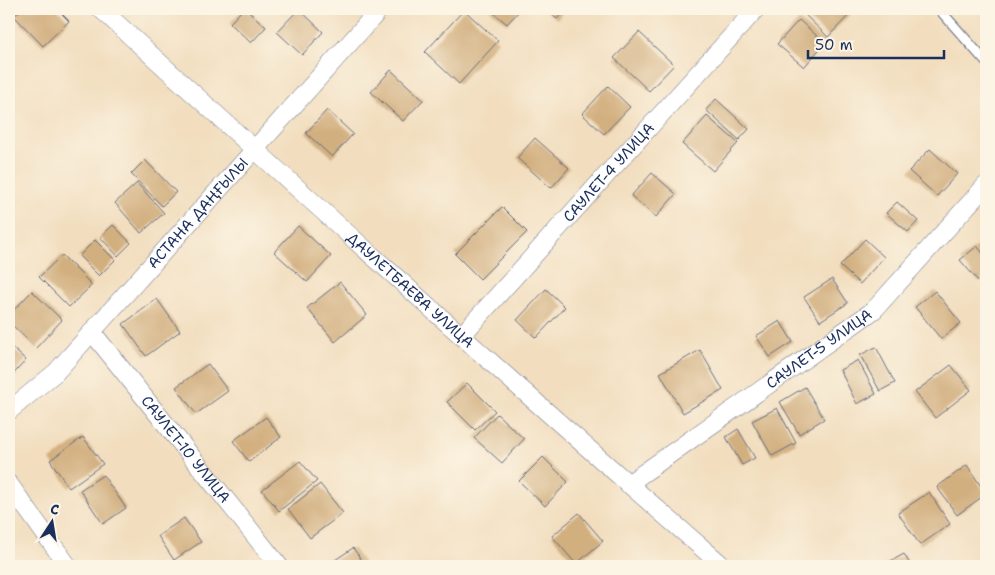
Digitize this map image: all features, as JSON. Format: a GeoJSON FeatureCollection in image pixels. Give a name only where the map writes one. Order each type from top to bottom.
{"type":"FeatureCollection","features":[{"type":"Feature","properties":{"kind":"street","name":"ДАУЛЕТБАЕВА УЛИЦА"},"geometry":{"type":"LineString","coordinates":[[101,9],[255,150],[628,484],[723,566]]}},
{"type":"Feature","properties":{"kind":"street","name":"АСТАНА ДАҢҒЫЛЫ"},"geometry":{"type":"LineString","coordinates":[[9,411],[56,372],[380,9]]}},
{"type":"Feature","properties":{"kind":"street","name":"САУЛЕТ-4 УЛИЦА"},"geometry":{"type":"LineString","coordinates":[[462,335],[756,9]]}},
{"type":"Feature","properties":{"kind":"street","name":"САУЛЕТ-5 УЛИЦА"},"geometry":{"type":"LineString","coordinates":[[628,484],[874,310],[986,185]]}},
{"type":"Feature","properties":{"kind":"street","name":"САУЛЕТ-10 УЛИЦА"},"geometry":{"type":"LineString","coordinates":[[92,332],[280,566]]}},
{"type":"Feature","properties":{"kind":"street"},"geometry":{"type":"LineString","coordinates":[[9,484],[68,566]]}},
{"type":"Feature","properties":{"kind":"lane"},"geometry":{"type":"LineString","coordinates":[[939,9],[986,62]]}},
{"type":"Feature","properties":{"kind":"building"},"geometry":{"type":"Polygon","coordinates":[[[22,9],[57,9],[69,21],[43,46],[14,16],[22,9]]]}},
{"type":"Feature","properties":{"kind":"building"},"geometry":{"type":"Polygon","coordinates":[[[243,9],[246,9],[266,27],[251,43],[230,23],[243,9]]]}},
{"type":"Feature","properties":{"kind":"building"},"geometry":{"type":"Polygon","coordinates":[[[299,9],[323,32],[302,55],[277,32],[299,9]]]}},
{"type":"Feature","properties":{"kind":"building"},"geometry":{"type":"Polygon","coordinates":[[[489,9],[521,9],[507,24],[489,9]]]}},
{"type":"Feature","properties":{"kind":"building"},"geometry":{"type":"Polygon","coordinates":[[[544,9],[566,9],[557,19],[544,9]]]}},
{"type":"Feature","properties":{"kind":"building"},"geometry":{"type":"Polygon","coordinates":[[[805,9],[848,9],[852,12],[828,37],[802,12],[805,9]]]}},
{"type":"Feature","properties":{"kind":"building"},"geometry":{"type":"Polygon","coordinates":[[[464,10],[498,41],[459,84],[425,52],[464,10]]]}},
{"type":"Feature","properties":{"kind":"building"},"geometry":{"type":"Polygon","coordinates":[[[799,20],[825,43],[804,67],[777,44],[799,20]]]}},
{"type":"Feature","properties":{"kind":"building"},"geometry":{"type":"Polygon","coordinates":[[[639,32],[674,65],[649,91],[614,58],[639,32]]]}},
{"type":"Feature","properties":{"kind":"building"},"geometry":{"type":"Polygon","coordinates":[[[391,70],[423,100],[403,121],[371,92],[391,70]]]}},
{"type":"Feature","properties":{"kind":"building"},"geometry":{"type":"Polygon","coordinates":[[[608,86],[630,107],[604,134],[582,114],[608,86]]]}},
{"type":"Feature","properties":{"kind":"building"},"geometry":{"type":"Polygon","coordinates":[[[716,99],[749,129],[739,140],[706,110],[716,99]]]}},
{"type":"Feature","properties":{"kind":"building"},"geometry":{"type":"Polygon","coordinates":[[[327,110],[353,134],[332,157],[306,133],[327,110]]]}},
{"type":"Feature","properties":{"kind":"building"},"geometry":{"type":"Polygon","coordinates":[[[707,116],[738,143],[713,171],[682,144],[707,116]]]}},
{"type":"Feature","properties":{"kind":"building"},"geometry":{"type":"Polygon","coordinates":[[[535,138],[569,168],[551,188],[517,158],[535,138]]]}},
{"type":"Feature","properties":{"kind":"building"},"geometry":{"type":"Polygon","coordinates":[[[930,149],[957,174],[937,196],[909,171],[930,149]]]}},
{"type":"Feature","properties":{"kind":"building"},"geometry":{"type":"Polygon","coordinates":[[[145,160],[176,192],[162,206],[131,174],[145,160]]]}},
{"type":"Feature","properties":{"kind":"building"},"geometry":{"type":"Polygon","coordinates":[[[652,173],[676,194],[656,217],[631,196],[652,173]]]}},
{"type":"Feature","properties":{"kind":"building"},"geometry":{"type":"Polygon","coordinates":[[[137,183],[164,213],[141,233],[115,203],[137,183]]]}},
{"type":"Feature","properties":{"kind":"building"},"geometry":{"type":"Polygon","coordinates":[[[897,202],[918,221],[908,232],[886,213],[897,202]]]}},
{"type":"Feature","properties":{"kind":"building"},"geometry":{"type":"Polygon","coordinates":[[[502,207],[527,232],[480,279],[455,254],[502,207]]]}},
{"type":"Feature","properties":{"kind":"building"},"geometry":{"type":"Polygon","coordinates":[[[113,225],[131,243],[118,256],[100,237],[113,225]]]}},
{"type":"Feature","properties":{"kind":"building"},"geometry":{"type":"Polygon","coordinates":[[[298,226],[331,256],[307,282],[274,252],[298,226]]]}},
{"type":"Feature","properties":{"kind":"building"},"geometry":{"type":"Polygon","coordinates":[[[865,239],[884,257],[860,284],[840,266],[865,239]]]}},
{"type":"Feature","properties":{"kind":"building"},"geometry":{"type":"Polygon","coordinates":[[[95,240],[115,260],[99,276],[79,256],[95,240]]]}},
{"type":"Feature","properties":{"kind":"building"},"geometry":{"type":"Polygon","coordinates":[[[977,246],[986,257],[986,276],[979,282],[960,260],[977,246]]]}},
{"type":"Feature","properties":{"kind":"building"},"geometry":{"type":"Polygon","coordinates":[[[62,255],[92,285],[69,307],[39,277],[62,255]]]}},
{"type":"Feature","properties":{"kind":"building"},"geometry":{"type":"Polygon","coordinates":[[[832,279],[848,303],[820,321],[804,297],[832,279]]]}},
{"type":"Feature","properties":{"kind":"building"},"geometry":{"type":"Polygon","coordinates":[[[340,282],[367,315],[335,342],[307,308],[340,282]]]}},
{"type":"Feature","properties":{"kind":"building"},"geometry":{"type":"Polygon","coordinates":[[[546,289],[565,307],[536,338],[517,320],[546,289]]]}},
{"type":"Feature","properties":{"kind":"building"},"geometry":{"type":"Polygon","coordinates":[[[32,291],[62,320],[36,348],[9,322],[9,315],[32,291]]]}},
{"type":"Feature","properties":{"kind":"building"},"geometry":{"type":"Polygon","coordinates":[[[935,291],[961,323],[941,339],[915,307],[935,291]]]}},
{"type":"Feature","properties":{"kind":"building"},"geometry":{"type":"Polygon","coordinates":[[[157,299],[180,331],[146,356],[123,324],[157,299]]]}},
{"type":"Feature","properties":{"kind":"building"},"geometry":{"type":"Polygon","coordinates":[[[780,321],[793,342],[770,357],[756,336],[780,321]]]}},
{"type":"Feature","properties":{"kind":"building"},"geometry":{"type":"Polygon","coordinates":[[[9,345],[26,360],[9,379],[9,345]]]}},
{"type":"Feature","properties":{"kind":"building"},"geometry":{"type":"Polygon","coordinates":[[[876,347],[895,383],[880,391],[860,355],[876,347]]]}},
{"type":"Feature","properties":{"kind":"building"},"geometry":{"type":"Polygon","coordinates":[[[700,350],[723,390],[683,413],[660,373],[700,350]]]}},
{"type":"Feature","properties":{"kind":"building"},"geometry":{"type":"Polygon","coordinates":[[[858,360],[876,394],[857,404],[840,370],[858,360]]]}},
{"type":"Feature","properties":{"kind":"building"},"geometry":{"type":"Polygon","coordinates":[[[208,364],[228,391],[196,414],[176,387],[208,364]]]}},
{"type":"Feature","properties":{"kind":"building"},"geometry":{"type":"Polygon","coordinates":[[[951,365],[971,390],[935,418],[915,392],[951,365]]]}},
{"type":"Feature","properties":{"kind":"building"},"geometry":{"type":"Polygon","coordinates":[[[467,383],[495,411],[475,430],[447,402],[467,383]]]}},
{"type":"Feature","properties":{"kind":"building"},"geometry":{"type":"Polygon","coordinates":[[[805,387],[824,419],[799,434],[780,402],[805,387]]]}},
{"type":"Feature","properties":{"kind":"building"},"geometry":{"type":"Polygon","coordinates":[[[777,408],[796,443],[772,456],[752,421],[777,408]]]}},
{"type":"Feature","properties":{"kind":"building"},"geometry":{"type":"Polygon","coordinates":[[[497,414],[524,439],[502,463],[474,438],[497,414]]]}},
{"type":"Feature","properties":{"kind":"building"},"geometry":{"type":"Polygon","coordinates":[[[266,417],[281,437],[249,462],[233,441],[266,417]]]}},
{"type":"Feature","properties":{"kind":"building"},"geometry":{"type":"Polygon","coordinates":[[[738,429],[755,458],[742,465],[726,437],[738,429]]]}},
{"type":"Feature","properties":{"kind":"building"},"geometry":{"type":"Polygon","coordinates":[[[83,437],[103,464],[69,488],[50,460],[83,437]]]}},
{"type":"Feature","properties":{"kind":"building"},"geometry":{"type":"Polygon","coordinates":[[[543,457],[568,482],[545,506],[519,481],[543,457]]]}},
{"type":"Feature","properties":{"kind":"building"},"geometry":{"type":"Polygon","coordinates":[[[300,461],[317,481],[279,511],[262,490],[300,461]]]}},
{"type":"Feature","properties":{"kind":"building"},"geometry":{"type":"Polygon","coordinates":[[[967,465],[986,494],[957,515],[937,487],[967,465]]]}},
{"type":"Feature","properties":{"kind":"building"},"geometry":{"type":"Polygon","coordinates":[[[103,475],[126,508],[103,524],[80,490],[103,475]]]}},
{"type":"Feature","properties":{"kind":"building"},"geometry":{"type":"Polygon","coordinates":[[[320,484],[343,513],[310,538],[288,509],[320,484]]]}},
{"type":"Feature","properties":{"kind":"building"},"geometry":{"type":"Polygon","coordinates":[[[929,492],[950,524],[920,545],[898,513],[929,492]]]}},
{"type":"Feature","properties":{"kind":"building"},"geometry":{"type":"Polygon","coordinates":[[[579,513],[603,541],[576,564],[552,536],[579,513]]]}},
{"type":"Feature","properties":{"kind":"building"},"geometry":{"type":"Polygon","coordinates":[[[184,518],[201,542],[174,560],[158,536],[184,518]]]}},
{"type":"Feature","properties":{"kind":"building"},"geometry":{"type":"Polygon","coordinates":[[[353,548],[366,566],[326,566],[353,548]]]}},
{"type":"Feature","properties":{"kind":"building"},"geometry":{"type":"Polygon","coordinates":[[[904,554],[911,566],[882,566],[904,554]]]}}]}
